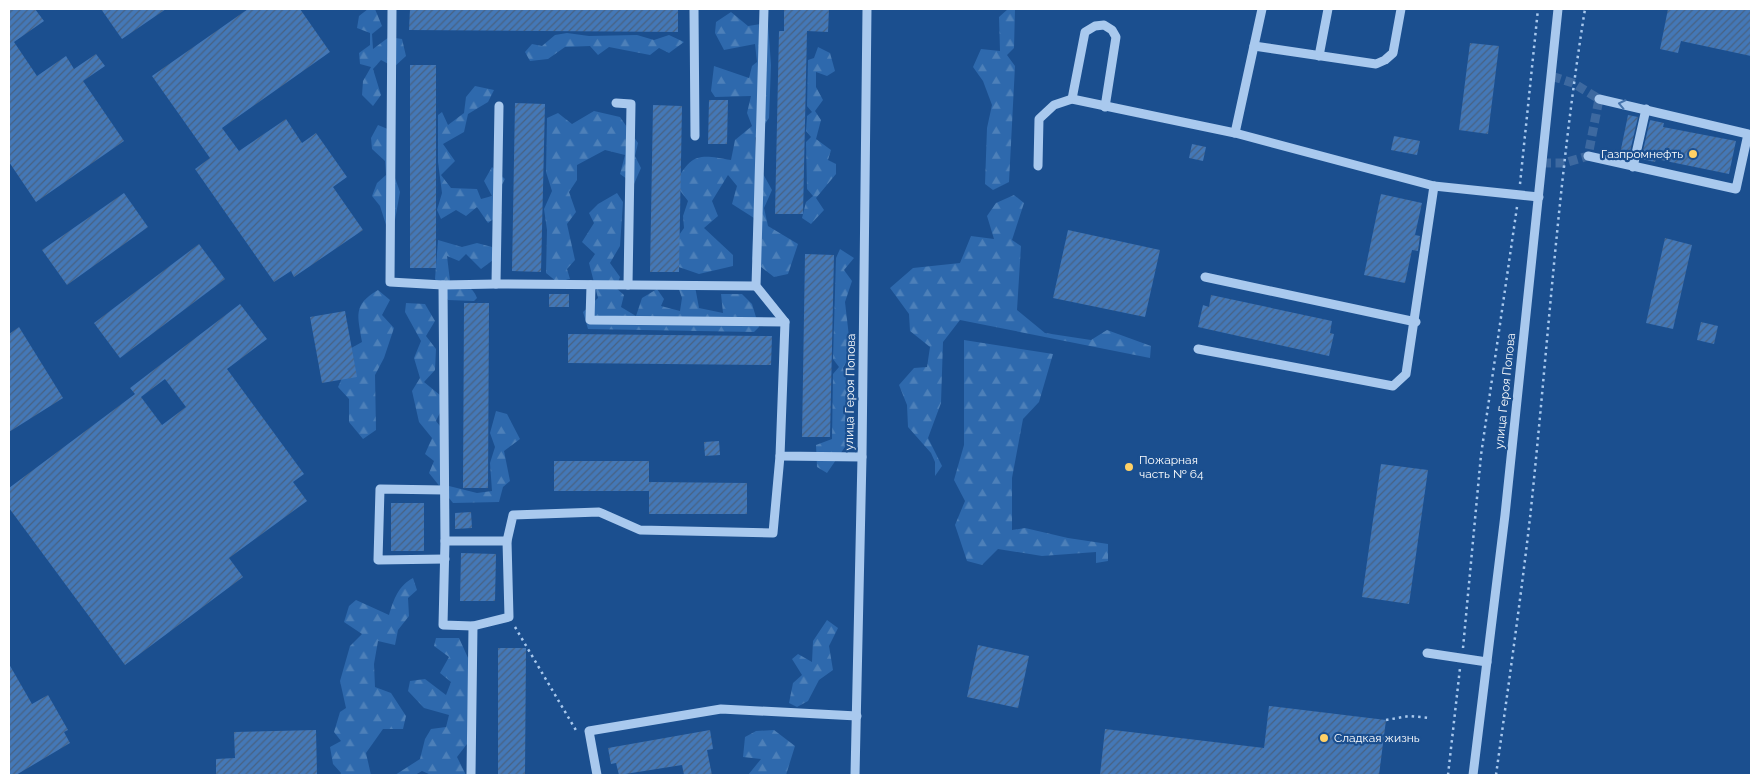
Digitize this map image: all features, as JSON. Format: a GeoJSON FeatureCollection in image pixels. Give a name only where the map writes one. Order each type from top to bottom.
{"type":"FeatureCollection","features":[{"type":"Feature","properties":{"kind":"street"},"geometry":{"type":"LineString","coordinates":[[392,9],[390,282],[443,285],[756,286]]}},
{"type":"Feature","properties":{"kind":"street"},"geometry":{"type":"LineString","coordinates":[[694,9],[695,136]]}},
{"type":"Feature","properties":{"kind":"street"},"geometry":{"type":"LineString","coordinates":[[443,285],[445,541],[443,625],[473,626],[509,617],[507,541],[513,515],[599,512],[640,530],[773,533],[780,456],[785,322],[756,286],[764,9]]}},
{"type":"Feature","properties":{"kind":"street","name":"улица Героя Попова"},"geometry":{"type":"LineString","coordinates":[[855,775],[862,457],[867,9]]}},
{"type":"Feature","properties":{"kind":"street"},"geometry":{"type":"LineString","coordinates":[[1235,133],[1262,9]]}},
{"type":"Feature","properties":{"kind":"street"},"geometry":{"type":"LineString","coordinates":[[1319,56],[1328,9]]}},
{"type":"Feature","properties":{"kind":"street"},"geometry":{"type":"LineString","coordinates":[[1254,46],[1376,64],[1385,60],[1393,53],[1401,9]]}},
{"type":"Feature","properties":{"kind":"street","name":"улица Героя Попова"},"geometry":{"type":"LineString","coordinates":[[1473,775],[1539,197],[1558,9]]}},
{"type":"Feature","properties":{"kind":"street"},"geometry":{"type":"LineString","coordinates":[[1557,20],[1564,9]]}},
{"type":"Feature","properties":{"kind":"street"},"geometry":{"type":"LineString","coordinates":[[1072,99],[1085,32],[1095,26],[1104,25],[1112,30],[1116,37],[1105,107]]}},
{"type":"Feature","properties":{"kind":"street"},"geometry":{"type":"LineString","coordinates":[[1038,166],[1039,119],[1054,105],[1072,99],[1235,133],[1434,186],[1539,197]]}},
{"type":"Feature","properties":{"kind":"street"},"geometry":{"type":"LineString","coordinates":[[1588,156],[1736,189],[1748,134],[1598,99]]}},
{"type":"Feature","properties":{"kind":"street"},"geometry":{"type":"LineString","coordinates":[[616,103],[632,104],[628,285]]}},
{"type":"Feature","properties":{"kind":"street"},"geometry":{"type":"LineString","coordinates":[[496,284],[499,106]]}},
{"type":"Feature","properties":{"kind":"street"},"geometry":{"type":"LineString","coordinates":[[1633,167],[1646,109]]}},
{"type":"Feature","properties":{"kind":"street"},"geometry":{"type":"LineString","coordinates":[[1198,349],[1393,386],[1406,374],[1416,322],[1434,186]]}},
{"type":"Feature","properties":{"kind":"street"},"geometry":{"type":"LineString","coordinates":[[1205,277],[1416,322]]}},
{"type":"Feature","properties":{"kind":"street"},"geometry":{"type":"LineString","coordinates":[[591,285],[590,320],[785,322]]}},
{"type":"Feature","properties":{"kind":"street"},"geometry":{"type":"LineString","coordinates":[[780,456],[862,457]]}},
{"type":"Feature","properties":{"kind":"street"},"geometry":{"type":"LineString","coordinates":[[444,490],[380,489],[378,560],[444,559]]}},
{"type":"Feature","properties":{"kind":"street"},"geometry":{"type":"LineString","coordinates":[[445,541],[507,541]]}},
{"type":"Feature","properties":{"kind":"street"},"geometry":{"type":"LineString","coordinates":[[471,775],[473,626]]}},
{"type":"Feature","properties":{"kind":"street"},"geometry":{"type":"LineString","coordinates":[[1428,653],[1487,662]]}},
{"type":"Feature","properties":{"kind":"street"},"geometry":{"type":"LineString","coordinates":[[597,775],[589,731],[721,709],[857,716]]}},
{"type":"Feature","properties":{"kind":"path"},"geometry":{"type":"LineString","coordinates":[[1448,775],[1462,658],[1482,455],[1518,195],[1538,9]]}},
{"type":"Feature","properties":{"kind":"path"},"geometry":{"type":"LineString","coordinates":[[1496,775],[1530,519],[1570,110],[1585,9]]}},
{"type":"Feature","properties":{"kind":"path"},"geometry":{"type":"LineString","coordinates":[[509,617],[580,737]]}},
{"type":"Feature","properties":{"kind":"path"},"geometry":{"type":"LineString","coordinates":[[1386,720],[1409,716],[1431,718]]}},
{"type":"Feature","properties":{"kind":"green space"},"geometry":{"type":"Polygon","coordinates":[[[368,9],[375,9],[382,26],[372,34],[373,49],[389,37],[402,39],[406,56],[394,67],[381,60],[373,69],[381,95],[373,106],[362,95],[363,81],[371,67],[360,64],[359,53],[370,45],[370,33],[357,28],[359,16],[368,9]]]}},
{"type":"Feature","properties":{"kind":"green space"},"geometry":{"type":"Polygon","coordinates":[[[1008,9],[1015,9],[1014,48],[1007,55],[1015,66],[1009,182],[993,190],[985,184],[987,128],[992,105],[983,81],[973,67],[981,49],[1000,51],[999,17],[1008,9]]]}},
{"type":"Feature","properties":{"kind":"green space"},"geometry":{"type":"Polygon","coordinates":[[[731,12],[748,26],[768,23],[771,65],[769,118],[755,138],[756,161],[772,190],[764,208],[768,226],[798,244],[788,274],[774,277],[752,260],[754,218],[732,204],[737,186],[728,175],[712,201],[718,216],[704,228],[733,255],[733,266],[699,274],[667,263],[672,245],[684,228],[683,216],[688,201],[675,184],[681,174],[691,161],[697,158],[711,157],[731,160],[735,140],[752,126],[747,113],[751,96],[715,97],[711,91],[714,66],[749,78],[752,66],[757,62],[755,44],[724,50],[715,33],[716,22],[731,12]]]}},
{"type":"Feature","properties":{"kind":"green space"},"geometry":{"type":"Polygon","coordinates":[[[567,33],[589,36],[637,35],[654,40],[669,35],[684,42],[669,53],[659,48],[650,55],[609,47],[598,55],[590,46],[565,47],[548,59],[530,61],[525,52],[532,44],[542,46],[555,35],[567,33]]]}},
{"type":"Feature","properties":{"kind":"green space"},"geometry":{"type":"Polygon","coordinates":[[[818,47],[830,53],[835,71],[827,76],[816,72],[816,87],[823,100],[815,111],[821,120],[816,139],[831,150],[828,160],[836,164],[836,174],[816,198],[824,210],[811,224],[802,218],[806,202],[813,196],[807,189],[806,142],[811,137],[806,131],[807,116],[812,112],[807,106],[808,60],[814,58],[818,47]]]}},
{"type":"Feature","properties":{"kind":"green space"},"geometry":{"type":"Polygon","coordinates":[[[475,86],[494,90],[488,102],[468,114],[464,132],[443,144],[455,161],[441,175],[451,188],[477,189],[481,199],[492,196],[484,181],[492,167],[505,179],[494,200],[502,213],[488,223],[477,207],[466,216],[456,210],[441,219],[437,210],[442,193],[438,162],[438,115],[442,112],[448,125],[464,113],[466,97],[475,86]]]}},
{"type":"Feature","properties":{"kind":"green space"},"geometry":{"type":"Polygon","coordinates":[[[594,111],[620,117],[638,143],[635,156],[641,168],[634,184],[620,174],[625,155],[605,150],[577,165],[577,180],[569,192],[576,212],[567,224],[575,260],[567,269],[570,279],[557,282],[546,273],[547,230],[544,209],[552,191],[546,172],[547,118],[558,113],[572,124],[594,111]]]}},
{"type":"Feature","properties":{"kind":"green space"},"geometry":{"type":"Polygon","coordinates":[[[378,125],[395,132],[389,161],[400,192],[395,220],[387,228],[380,206],[372,196],[377,183],[386,175],[385,161],[372,149],[371,138],[378,125]]]}},
{"type":"Feature","properties":{"kind":"green space"},"geometry":{"type":"Polygon","coordinates":[[[617,193],[623,202],[620,246],[610,263],[620,277],[616,288],[624,295],[621,307],[636,316],[642,298],[657,289],[664,299],[661,306],[680,311],[682,298],[676,281],[694,281],[699,308],[723,313],[721,294],[742,294],[752,304],[759,327],[754,332],[588,329],[583,312],[598,298],[589,263],[595,254],[582,242],[594,223],[589,213],[598,204],[617,193]]]}},
{"type":"Feature","properties":{"kind":"green space"},"geometry":{"type":"Polygon","coordinates":[[[1014,195],[1024,203],[1012,240],[1021,246],[1017,310],[1045,333],[1091,340],[1107,330],[1151,346],[1150,358],[960,320],[943,342],[941,403],[928,438],[942,466],[935,476],[935,462],[931,453],[908,427],[907,405],[899,385],[914,368],[927,367],[930,347],[910,331],[909,314],[890,288],[913,268],[960,263],[971,236],[994,239],[987,216],[996,203],[1014,195]]]}},
{"type":"Feature","properties":{"kind":"green space"},"geometry":{"type":"Polygon","coordinates":[[[438,240],[462,247],[477,243],[492,247],[493,260],[481,269],[466,254],[459,261],[447,256],[450,281],[470,288],[477,298],[474,301],[448,300],[435,279],[438,240]]]}},
{"type":"Feature","properties":{"kind":"green space"},"geometry":{"type":"Polygon","coordinates":[[[840,249],[854,258],[844,270],[852,281],[845,302],[851,354],[843,368],[851,396],[845,410],[847,444],[827,473],[817,467],[816,445],[832,439],[833,374],[839,367],[833,359],[836,258],[840,249]]]}},
{"type":"Feature","properties":{"kind":"green space"},"geometry":{"type":"Polygon","coordinates":[[[378,290],[390,300],[382,315],[394,328],[384,358],[375,375],[376,430],[363,439],[349,422],[349,399],[338,387],[348,365],[346,351],[362,342],[358,318],[360,306],[370,295],[378,290]]]}},
{"type":"Feature","properties":{"kind":"green space"},"geometry":{"type":"Polygon","coordinates":[[[406,303],[425,304],[435,321],[426,336],[436,349],[435,370],[424,382],[446,400],[436,421],[447,435],[449,486],[477,493],[492,491],[490,463],[495,447],[490,433],[496,411],[507,414],[520,439],[504,451],[510,481],[503,487],[499,502],[453,503],[429,473],[434,461],[425,454],[432,438],[419,422],[412,391],[420,378],[414,358],[421,341],[405,312],[406,303]]]}},
{"type":"Feature","properties":{"kind":"green space"},"geometry":{"type":"Polygon","coordinates":[[[964,340],[1053,354],[1039,402],[1023,419],[1012,478],[1012,530],[1025,528],[1068,538],[1108,544],[1108,561],[1096,563],[1096,552],[1042,556],[998,549],[982,565],[967,561],[955,525],[965,501],[954,480],[964,445],[964,340]]]}},
{"type":"Feature","properties":{"kind":"green space"},"geometry":{"type":"Polygon","coordinates":[[[413,578],[417,590],[408,598],[409,616],[398,630],[395,645],[378,641],[374,664],[375,687],[391,693],[406,716],[403,729],[383,729],[366,753],[371,775],[340,775],[341,773],[333,764],[330,747],[341,741],[334,732],[340,712],[346,708],[340,681],[350,646],[362,634],[344,622],[349,606],[356,600],[389,615],[400,589],[413,578]]]}},
{"type":"Feature","properties":{"kind":"green space"},"geometry":{"type":"Polygon","coordinates":[[[827,620],[838,628],[829,646],[833,670],[819,680],[808,701],[797,707],[789,703],[793,683],[802,675],[792,659],[798,654],[812,662],[813,641],[827,620]]]}},
{"type":"Feature","properties":{"kind":"green space"},"geometry":{"type":"Polygon","coordinates":[[[436,638],[459,638],[469,660],[467,744],[457,757],[466,775],[431,775],[422,771],[415,775],[395,775],[420,759],[425,739],[431,729],[446,727],[449,715],[424,708],[408,691],[410,681],[425,679],[446,695],[451,682],[440,673],[449,657],[434,646],[436,638]]]}},
{"type":"Feature","properties":{"kind":"green space"},"geometry":{"type":"Polygon","coordinates":[[[774,730],[795,746],[786,775],[748,775],[761,759],[743,757],[745,737],[756,731],[774,730]]]}},
{"type":"Feature","properties":{"kind":"building"},"geometry":{"type":"Polygon","coordinates":[[[9,9],[35,9],[44,21],[14,42],[37,76],[66,56],[74,69],[96,54],[105,66],[83,81],[124,141],[36,202],[9,162],[9,9]]]}},
{"type":"Feature","properties":{"kind":"building"},"geometry":{"type":"Polygon","coordinates":[[[101,9],[166,9],[122,39],[101,9]]]}},
{"type":"Feature","properties":{"kind":"building"},"geometry":{"type":"Polygon","coordinates":[[[248,9],[300,9],[330,52],[222,128],[239,151],[286,119],[302,143],[316,133],[347,177],[333,187],[363,230],[294,277],[291,271],[274,282],[195,169],[210,158],[152,76],[248,9]]]}},
{"type":"Feature","properties":{"kind":"building"},"geometry":{"type":"Polygon","coordinates":[[[410,9],[678,9],[678,32],[409,30],[410,9]]]}},
{"type":"Feature","properties":{"kind":"building"},"geometry":{"type":"Polygon","coordinates":[[[784,9],[829,9],[828,32],[807,31],[803,214],[775,214],[779,31],[784,31],[784,9]]]}},
{"type":"Feature","properties":{"kind":"building"},"geometry":{"type":"Polygon","coordinates":[[[1668,9],[1751,9],[1751,56],[1681,41],[1678,53],[1660,49],[1668,9]]]}},
{"type":"Feature","properties":{"kind":"building"},"geometry":{"type":"Polygon","coordinates":[[[1470,43],[1499,46],[1488,134],[1459,130],[1470,43]]]}},
{"type":"Feature","properties":{"kind":"building"},"geometry":{"type":"Polygon","coordinates":[[[410,65],[436,65],[436,268],[410,268],[410,65]]]}},
{"type":"Feature","properties":{"kind":"building"},"geometry":{"type":"Polygon","coordinates":[[[709,100],[728,100],[727,144],[708,144],[709,100]]]}},
{"type":"Feature","properties":{"kind":"building"},"geometry":{"type":"Polygon","coordinates":[[[515,103],[545,104],[541,272],[512,271],[515,103]]]}},
{"type":"Feature","properties":{"kind":"building"},"geometry":{"type":"Polygon","coordinates":[[[653,105],[682,106],[679,272],[650,272],[653,105]]]}},
{"type":"Feature","properties":{"kind":"building"},"geometry":{"type":"Polygon","coordinates":[[[1628,115],[1638,117],[1629,156],[1620,154],[1628,115]]]}},
{"type":"Feature","properties":{"kind":"building"},"geometry":{"type":"Polygon","coordinates":[[[1650,120],[1664,123],[1663,127],[1736,141],[1729,174],[1656,159],[1655,162],[1641,159],[1650,120]]]}},
{"type":"Feature","properties":{"kind":"building"},"geometry":{"type":"Polygon","coordinates":[[[1394,136],[1420,141],[1417,155],[1391,150],[1394,136]]]}},
{"type":"Feature","properties":{"kind":"building"},"geometry":{"type":"Polygon","coordinates":[[[1192,144],[1206,147],[1203,161],[1189,158],[1192,144]]]}},
{"type":"Feature","properties":{"kind":"building"},"geometry":{"type":"Polygon","coordinates":[[[124,193],[148,227],[67,285],[42,250],[124,193]]]}},
{"type":"Feature","properties":{"kind":"building"},"geometry":{"type":"Polygon","coordinates":[[[1381,194],[1422,203],[1415,235],[1420,236],[1418,251],[1412,250],[1405,283],[1364,275],[1381,194]]]}},
{"type":"Feature","properties":{"kind":"building"},"geometry":{"type":"Polygon","coordinates":[[[1068,230],[1160,250],[1145,317],[1053,298],[1068,230]]]}},
{"type":"Feature","properties":{"kind":"building"},"geometry":{"type":"Polygon","coordinates":[[[1665,238],[1692,245],[1673,329],[1646,323],[1665,238]]]}},
{"type":"Feature","properties":{"kind":"building"},"geometry":{"type":"Polygon","coordinates":[[[199,244],[225,279],[120,358],[94,323],[199,244]]]}},
{"type":"Feature","properties":{"kind":"building"},"geometry":{"type":"Polygon","coordinates":[[[805,254],[834,255],[830,437],[802,437],[805,254]]]}},
{"type":"Feature","properties":{"kind":"building"},"geometry":{"type":"Polygon","coordinates":[[[549,294],[569,294],[569,307],[549,307],[549,294]]]}},
{"type":"Feature","properties":{"kind":"building"},"geometry":{"type":"Polygon","coordinates":[[[1211,295],[1332,321],[1330,333],[1334,334],[1329,356],[1198,327],[1203,305],[1209,307],[1211,295]]]}},
{"type":"Feature","properties":{"kind":"building"},"geometry":{"type":"Polygon","coordinates":[[[464,303],[489,303],[488,488],[463,488],[464,303]]]}},
{"type":"Feature","properties":{"kind":"building"},"geometry":{"type":"Polygon","coordinates":[[[240,304],[267,339],[227,369],[304,474],[293,482],[307,501],[229,558],[243,577],[125,665],[9,508],[9,488],[135,394],[130,388],[240,304]],[[165,379],[141,397],[162,425],[186,407],[165,379]]]}},
{"type":"Feature","properties":{"kind":"building"},"geometry":{"type":"Polygon","coordinates":[[[345,311],[357,377],[322,383],[310,317],[345,311]]]}},
{"type":"Feature","properties":{"kind":"building"},"geometry":{"type":"Polygon","coordinates":[[[1701,322],[1718,326],[1714,344],[1697,340],[1701,322]]]}},
{"type":"Feature","properties":{"kind":"building"},"geometry":{"type":"Polygon","coordinates":[[[19,327],[63,398],[9,432],[9,334],[19,327]]]}},
{"type":"Feature","properties":{"kind":"building"},"geometry":{"type":"Polygon","coordinates":[[[568,334],[772,336],[771,365],[568,363],[568,334]]]}},
{"type":"Feature","properties":{"kind":"building"},"geometry":{"type":"Polygon","coordinates":[[[719,441],[720,455],[705,456],[704,442],[719,441]]]}},
{"type":"Feature","properties":{"kind":"building"},"geometry":{"type":"Polygon","coordinates":[[[554,461],[649,461],[649,482],[747,483],[747,514],[649,514],[649,491],[554,491],[554,461]]]}},
{"type":"Feature","properties":{"kind":"building"},"geometry":{"type":"Polygon","coordinates":[[[1381,464],[1428,470],[1409,604],[1362,597],[1381,464]]]}},
{"type":"Feature","properties":{"kind":"building"},"geometry":{"type":"Polygon","coordinates":[[[391,503],[424,503],[424,551],[391,551],[391,503]]]}},
{"type":"Feature","properties":{"kind":"building"},"geometry":{"type":"Polygon","coordinates":[[[471,512],[472,528],[455,529],[455,513],[471,512]]]}},
{"type":"Feature","properties":{"kind":"building"},"geometry":{"type":"Polygon","coordinates":[[[461,553],[496,554],[495,601],[460,601],[461,553]]]}},
{"type":"Feature","properties":{"kind":"building"},"geometry":{"type":"Polygon","coordinates":[[[978,645],[1029,656],[1018,708],[967,697],[978,645]]]}},
{"type":"Feature","properties":{"kind":"building"},"geometry":{"type":"Polygon","coordinates":[[[498,648],[526,648],[525,775],[498,775],[498,648]]]}},
{"type":"Feature","properties":{"kind":"building"},"geometry":{"type":"Polygon","coordinates":[[[9,664],[32,704],[48,695],[68,730],[64,732],[70,743],[16,775],[9,775],[9,664]]]}},
{"type":"Feature","properties":{"kind":"building","name":"Сладкая жизнь"},"geometry":{"type":"Polygon","coordinates":[[[1269,706],[1386,720],[1379,775],[1100,775],[1105,729],[1264,748],[1269,706]]]}},
{"type":"Feature","properties":{"kind":"building"},"geometry":{"type":"Polygon","coordinates":[[[316,730],[317,775],[216,775],[216,759],[235,758],[234,732],[316,730]]]}},
{"type":"Feature","properties":{"kind":"building"},"geometry":{"type":"Polygon","coordinates":[[[710,730],[713,749],[707,750],[712,775],[684,775],[682,765],[619,775],[616,763],[611,764],[608,748],[710,730]]]}},
{"type":"Feature","properties":{"kind":"tunnel"},"geometry":{"type":"LineString","coordinates":[[1542,163],[1564,163],[1588,156],[1599,99],[1573,83],[1551,76]]}},
{"type":"Feature","properties":{"kind":"place","name":"Газпромнефть"},"geometry":{"type":"Point","coordinates":[1693,154]}},
{"type":"Feature","properties":{"kind":"place","name":"Пожарная часть № 64"},"geometry":{"type":"Point","coordinates":[1129,467]}},
{"type":"Feature","properties":{"kind":"place","name":"Сладкая жизнь"},"geometry":{"type":"Point","coordinates":[1324,738]}}]}
